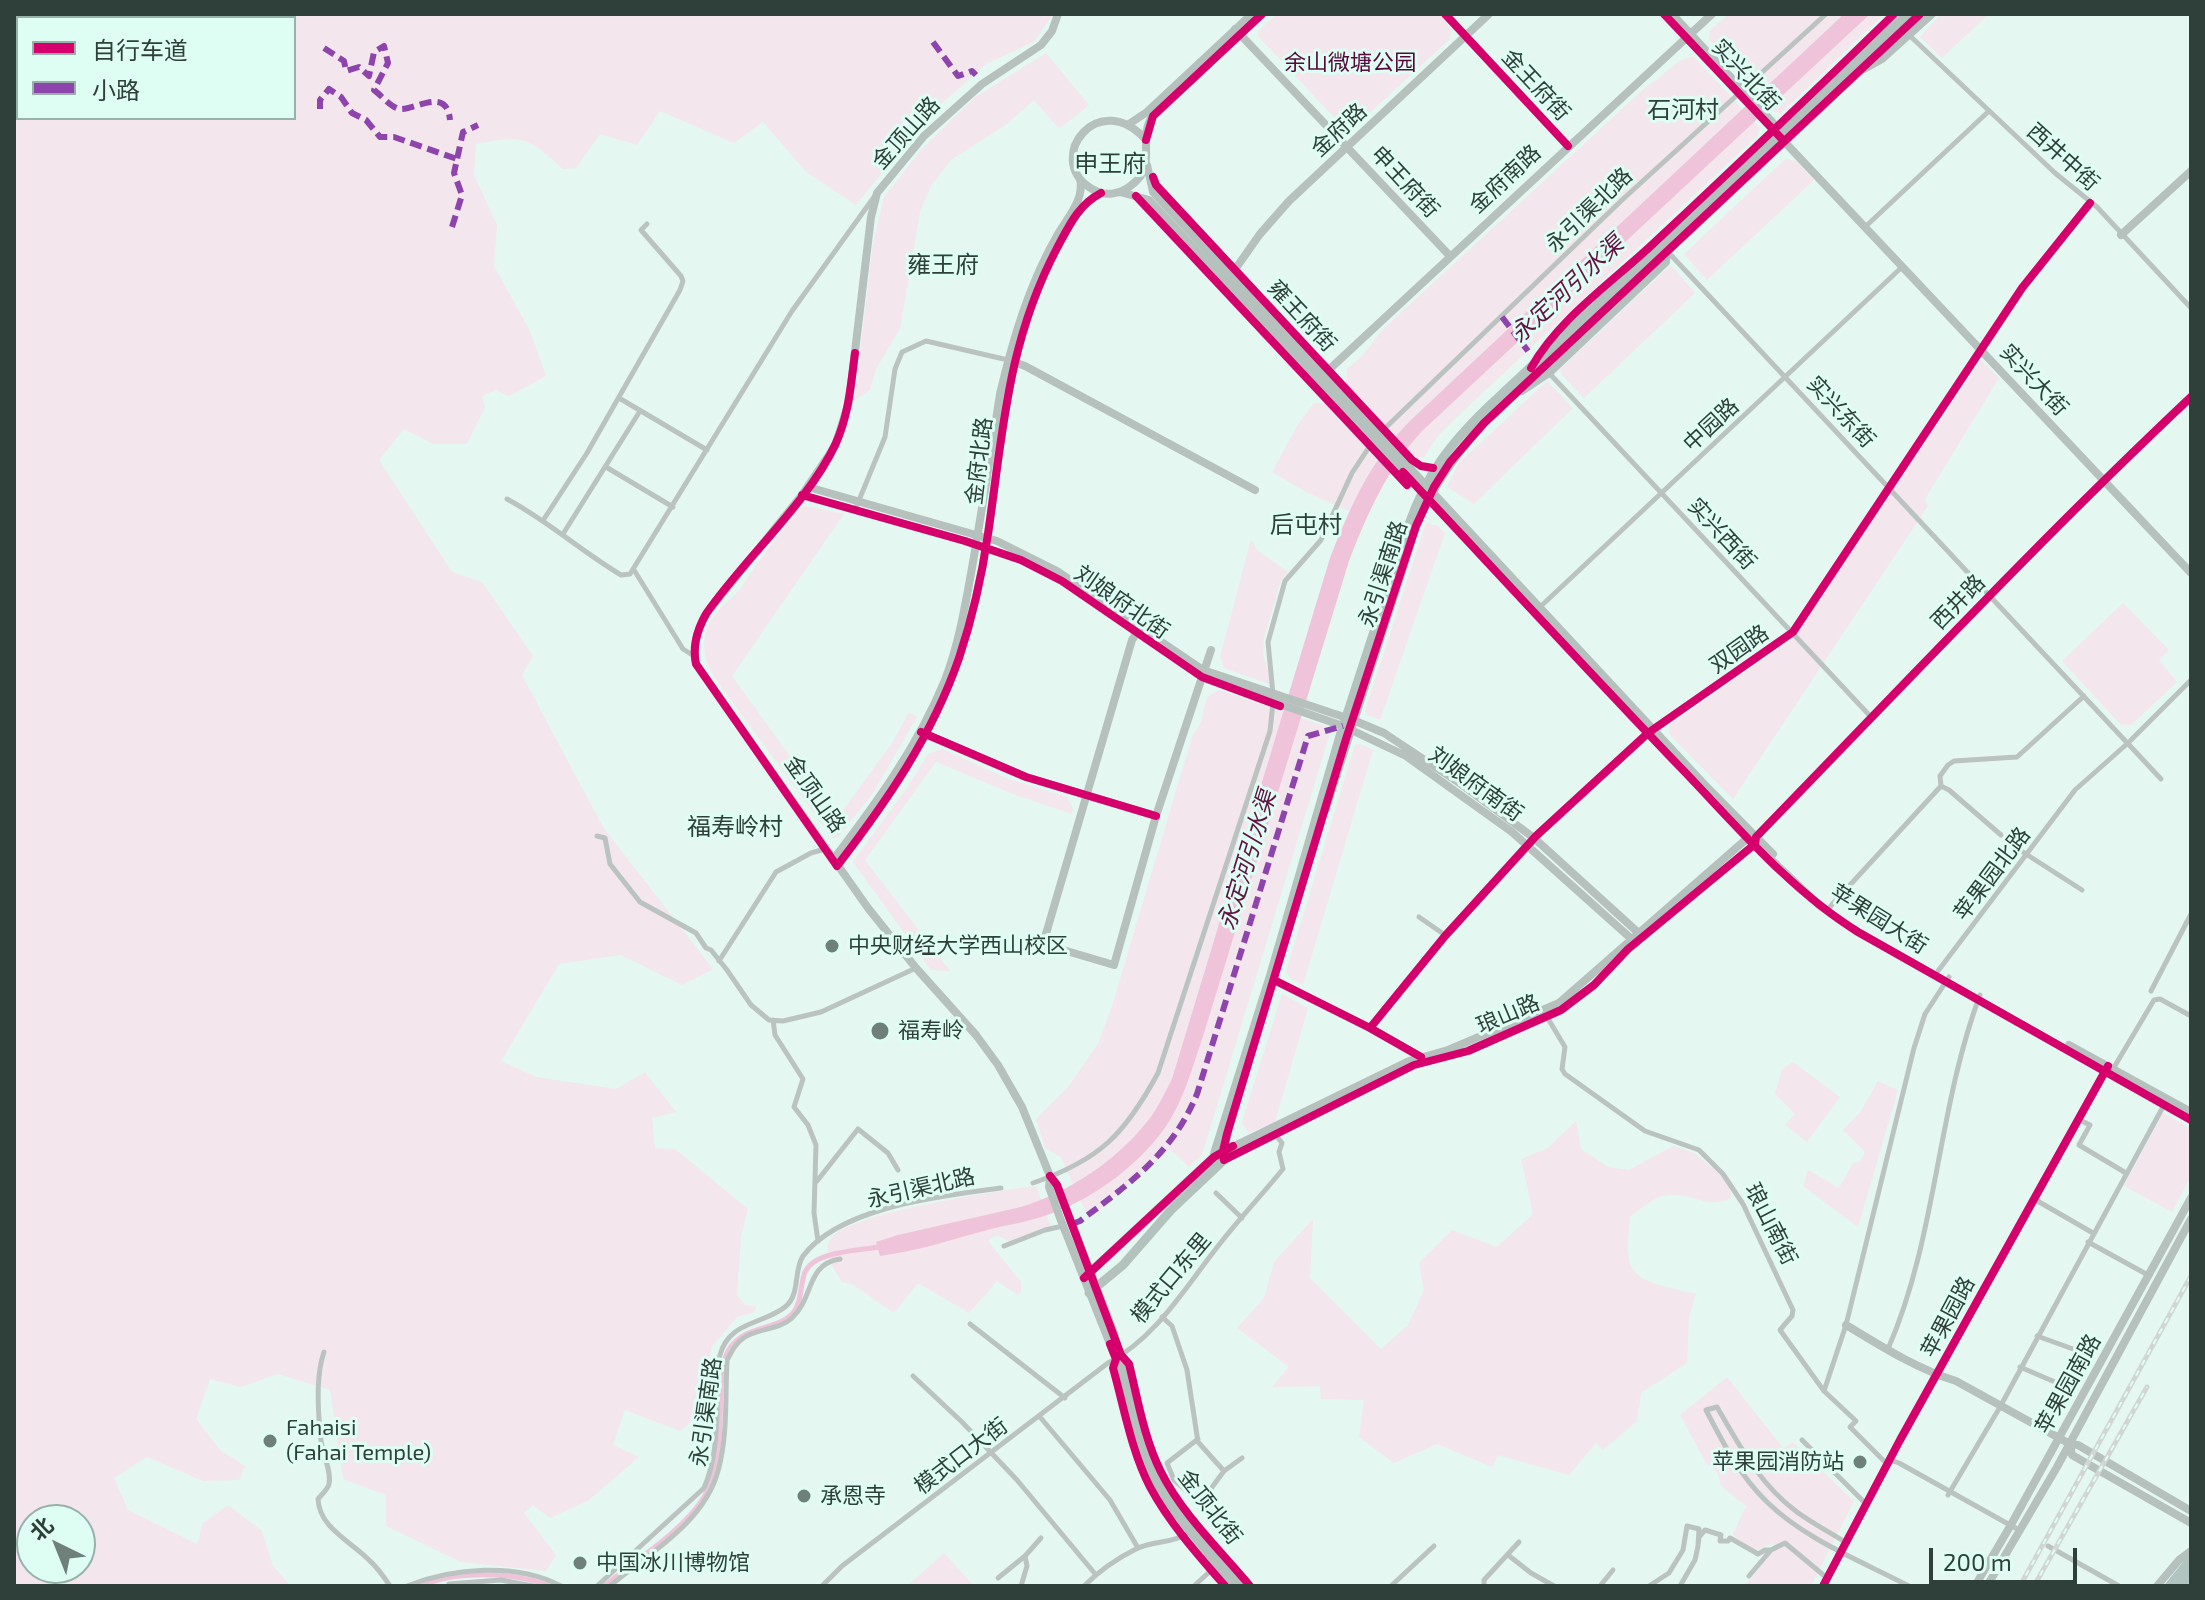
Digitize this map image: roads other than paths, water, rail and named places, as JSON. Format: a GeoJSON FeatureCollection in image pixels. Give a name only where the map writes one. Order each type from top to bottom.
{"type":"FeatureCollection","features":[{"type":"Feature","properties":{"kind":"highway"},"geometry":{"type":"LineString","coordinates":[[2168,1586],[2191,1556]]}},
{"type":"Feature","properties":{"kind":"highway"},"geometry":{"type":"LineString","coordinates":[[2180,1586],[2191,1573]]}},
{"type":"Feature","properties":{"kind":"main road","name":"永引渠南路"},"geometry":{"type":"LineString","coordinates":[[1220,1156],[1348,723],[1426,491],[1444,453],[1461,433],[1781,136],[1909,18],[1920,14]]}},
{"type":"Feature","properties":{"kind":"main road","name":"永引渠南路"},"geometry":{"type":"LineString","coordinates":[[1426,491],[1466,442],[1511,397],[1667,252],[1781,136],[1860,72],[1909,18]]}},
{"type":"Feature","properties":{"kind":"main road","name":"永引渠南路"},"geometry":{"type":"LineString","coordinates":[[1093,1291],[1135,1254],[1163,1218],[1220,1156],[1348,723]]}},
{"type":"Feature","properties":{"kind":"main road"},"geometry":{"type":"LineString","coordinates":[[1087,1276],[1220,1156]]}},
{"type":"Feature","properties":{"kind":"street","name":"金顶山路"},"geometry":{"type":"LineString","coordinates":[[1050,1176],[1013,1086],[985,1046],[916,968],[825,849],[696,664],[695,656],[698,630],[706,614],[805,491],[835,446],[847,408],[871,217],[877,193],[924,136],[957,103],[1041,45],[1052,31],[1058,14]]}},
{"type":"Feature","properties":{"kind":"street"},"geometry":{"type":"LineString","coordinates":[[1146,140],[1129,124],[1106,121],[1083,133],[1072,153],[1080,178],[1089,188],[1101,193],[1120,192],[1141,177],[1147,165],[1146,140],[1153,116],[1252,14]]}},
{"type":"Feature","properties":{"kind":"street"},"geometry":{"type":"LineString","coordinates":[[1129,124],[1262,14]]}},
{"type":"Feature","properties":{"kind":"street","name":"金王府街"},"geometry":{"type":"LineString","coordinates":[[1445,14],[1568,146]]}},
{"type":"Feature","properties":{"kind":"street","name":"金府路"},"geometry":{"type":"LineString","coordinates":[[1228,279],[1260,234],[1289,201],[1489,14]]}},
{"type":"Feature","properties":{"kind":"street","name":"实兴北街"},"geometry":{"type":"LineString","coordinates":[[1664,14],[1688,35]]}},
{"type":"Feature","properties":{"kind":"street","name":"实兴北街"},"geometry":{"type":"LineString","coordinates":[[1672,14],[1781,136]]}},
{"type":"Feature","properties":{"kind":"street","name":"金府南路"},"geometry":{"type":"LineString","coordinates":[[1320,378],[1712,14]]}},
{"type":"Feature","properties":{"kind":"street","name":"永引渠北路"},"geometry":{"type":"LineString","coordinates":[[1033,1183],[1093,1156],[1115,1138],[1141,1104],[1158,1073],[1270,731],[1277,700],[1268,642],[1285,581],[1321,540],[1352,473],[1377,439],[1622,200],[1742,94],[1826,14]]}},
{"type":"Feature","properties":{"kind":"street"},"geometry":{"type":"LineString","coordinates":[[1860,72],[1882,59],[1932,14]]}},
{"type":"Feature","properties":{"kind":"street"},"geometry":{"type":"LineString","coordinates":[[1909,18],[1909,35]]}},
{"type":"Feature","properties":{"kind":"street","name":"申王府街"},"geometry":{"type":"LineString","coordinates":[[1238,31],[1449,255]]}},
{"type":"Feature","properties":{"kind":"street","name":"西井中街"},"geometry":{"type":"LineString","coordinates":[[1909,35],[2097,207],[2191,308]]}},
{"type":"Feature","properties":{"kind":"street"},"geometry":{"type":"LineString","coordinates":[[1865,227],[1989,111]]}},
{"type":"Feature","properties":{"kind":"street","name":"实兴大街"},"geometry":{"type":"LineString","coordinates":[[1781,136],[2191,573]]}},
{"type":"Feature","properties":{"kind":"street","name":"雍王府街"},"geometry":{"type":"LineString","coordinates":[[1147,165],[1153,192],[1228,279]]}},
{"type":"Feature","properties":{"kind":"street"},"geometry":{"type":"LineString","coordinates":[[2121,235],[2191,171]]}},
{"type":"Feature","properties":{"kind":"street","name":"金府北路"},"geometry":{"type":"LineString","coordinates":[[835,861],[924,733],[949,666],[982,541],[1011,361],[1035,280],[1078,201],[1082,189],[1080,178]]}},
{"type":"Feature","properties":{"kind":"street","name":"雍王府街"},"geometry":{"type":"LineString","coordinates":[[1120,192],[1149,200],[1228,279],[1406,469]]}},
{"type":"Feature","properties":{"kind":"street"},"geometry":{"type":"LineString","coordinates":[[507,499],[544,519],[579,550],[621,575],[626,576],[634,570],[792,311],[877,193]]}},
{"type":"Feature","properties":{"kind":"street","name":"金府北路"},"geometry":{"type":"LineString","coordinates":[[1011,361],[1050,261],[1077,213],[1086,202],[1101,193]]}},
{"type":"Feature","properties":{"kind":"street","name":"双园路"},"geometry":{"type":"LineString","coordinates":[[1370,1028],[1445,936],[1531,842],[1650,731],[1793,632],[2022,288],[2090,203]]}},
{"type":"Feature","properties":{"kind":"street"},"geometry":{"type":"LineString","coordinates":[[544,519],[619,398],[618,394],[680,290],[683,281],[641,230],[647,224]]}},
{"type":"Feature","properties":{"kind":"street"},"geometry":{"type":"LineString","coordinates":[[1511,397],[1549,373],[1666,262],[1667,252]]}},
{"type":"Feature","properties":{"kind":"street","name":"实兴东街"},"geometry":{"type":"LineString","coordinates":[[1667,252],[2161,779]]}},
{"type":"Feature","properties":{"kind":"street","name":"中园路"},"geometry":{"type":"LineString","coordinates":[[1540,607],[1903,267]]}},
{"type":"Feature","properties":{"kind":"street"},"geometry":{"type":"LineString","coordinates":[[857,507],[885,437],[895,369],[902,352],[926,341],[1011,361],[1255,490]]}},
{"type":"Feature","properties":{"kind":"street","name":"实兴西街"},"geometry":{"type":"LineString","coordinates":[[1549,373],[1872,717]]}},
{"type":"Feature","properties":{"kind":"street","name":"西井路"},"geometry":{"type":"LineString","coordinates":[[1753,840],[2103,480],[2191,397]]}},
{"type":"Feature","properties":{"kind":"street"},"geometry":{"type":"LineString","coordinates":[[619,398],[707,450]]}},
{"type":"Feature","properties":{"kind":"street"},"geometry":{"type":"LineString","coordinates":[[563,534],[640,411]]}},
{"type":"Feature","properties":{"kind":"street"},"geometry":{"type":"LineString","coordinates":[[606,467],[673,507]]}},
{"type":"Feature","properties":{"kind":"street","name":"苹果园大街"},"geometry":{"type":"LineString","coordinates":[[1406,469],[1753,840],[1827,909],[1858,932],[2191,1112]]}},
{"type":"Feature","properties":{"kind":"street","name":"刘娘府北街"},"geometry":{"type":"LineString","coordinates":[[805,491],[1024,553],[1057,571],[1202,673]]}},
{"type":"Feature","properties":{"kind":"street","name":"苹果园大街"},"geometry":{"type":"LineString","coordinates":[[1444,510],[1540,607],[1650,731]]}},
{"type":"Feature","properties":{"kind":"street","name":"刘娘府北街"},"geometry":{"type":"LineString","coordinates":[[982,541],[1050,574],[1136,634],[1202,673],[1314,712]]}},
{"type":"Feature","properties":{"kind":"street"},"geometry":{"type":"LineString","coordinates":[[634,570],[683,649],[695,656]]}},
{"type":"Feature","properties":{"kind":"street"},"geometry":{"type":"LineString","coordinates":[[1136,634],[1043,944],[1114,965],[1156,816],[1211,650]]}},
{"type":"Feature","properties":{"kind":"street","name":"金顶山路"},"geometry":{"type":"LineString","coordinates":[[695,656],[835,861]]}},
{"type":"Feature","properties":{"kind":"street","name":"苹果园北路"},"geometry":{"type":"LineString","coordinates":[[1938,971],[2071,796],[2191,680]]}},
{"type":"Feature","properties":{"kind":"street"},"geometry":{"type":"LineString","coordinates":[[1827,909],[1941,786],[1940,776],[1954,761],[2017,757],[2084,696]]}},
{"type":"Feature","properties":{"kind":"street","name":"刘娘府南街"},"geometry":{"type":"LineString","coordinates":[[1314,712],[1348,723],[1418,764],[1531,842],[1637,938]]}},
{"type":"Feature","properties":{"kind":"street"},"geometry":{"type":"LineString","coordinates":[[924,733],[1004,769],[1156,816]]}},
{"type":"Feature","properties":{"kind":"street"},"geometry":{"type":"LineString","coordinates":[[1941,786],[2001,835]]}},
{"type":"Feature","properties":{"kind":"street"},"geometry":{"type":"LineString","coordinates":[[597,836],[605,838],[610,864],[640,902],[696,933],[751,1005],[773,1020],[783,1021],[821,1012],[916,968]]}},
{"type":"Feature","properties":{"kind":"street","name":"琅山路"},"geometry":{"type":"LineString","coordinates":[[1220,1156],[1275,1134],[1414,1065],[1468,1051],[1546,1013],[1753,840]]}},
{"type":"Feature","properties":{"kind":"street"},"geometry":{"type":"LineString","coordinates":[[2012,845],[2082,890]]}},
{"type":"Feature","properties":{"kind":"street"},"geometry":{"type":"LineString","coordinates":[[719,961],[776,872],[825,849]]}},
{"type":"Feature","properties":{"kind":"street","name":"苹果园大街"},"geometry":{"type":"LineString","coordinates":[[1827,909],[1947,979]]}},
{"type":"Feature","properties":{"kind":"street"},"geometry":{"type":"LineString","coordinates":[[2151,991],[2191,914]]}},
{"type":"Feature","properties":{"kind":"street"},"geometry":{"type":"LineString","coordinates":[[1419,917],[1445,936]]}},
{"type":"Feature","properties":{"kind":"street"},"geometry":{"type":"LineString","coordinates":[[1824,1391],[1846,1325],[1914,1048],[1925,1014],[1947,979]]}},
{"type":"Feature","properties":{"kind":"street"},"geometry":{"type":"LineString","coordinates":[[1274,980],[1421,1057]]}},
{"type":"Feature","properties":{"kind":"street"},"geometry":{"type":"LineString","coordinates":[[1887,1350],[1905,1310],[1953,1093],[1980,997]]}},
{"type":"Feature","properties":{"kind":"street"},"geometry":{"type":"LineString","coordinates":[[2109,1069],[2154,1000],[2160,999],[2191,1016]]}},
{"type":"Feature","properties":{"kind":"street","name":"琅山路"},"geometry":{"type":"LineString","coordinates":[[1220,1156],[1421,1057],[1546,1013]]}},
{"type":"Feature","properties":{"kind":"street","name":"琅山南街"},"geometry":{"type":"LineString","coordinates":[[1546,1013],[1565,1047],[1562,1069],[1565,1074],[1645,1131],[1699,1150],[1731,1184],[1793,1310],[1792,1316],[1780,1330],[1824,1391],[1856,1421],[1850,1427],[1888,1462]]}},
{"type":"Feature","properties":{"kind":"street"},"geometry":{"type":"LineString","coordinates":[[773,1020],[775,1035],[803,1079],[794,1107],[814,1139],[814,1213],[818,1242]]}},
{"type":"Feature","properties":{"kind":"street","name":"苹果园大街"},"geometry":{"type":"LineString","coordinates":[[2109,1069],[2191,1120]]}},
{"type":"Feature","properties":{"kind":"street","name":"苹果园路"},"geometry":{"type":"LineString","coordinates":[[1825,1582],[1865,1503],[2033,1198],[2109,1069]]}},
{"type":"Feature","properties":{"kind":"street"},"geometry":{"type":"LineString","coordinates":[[1949,1493],[2000,1407],[2164,1105]]}},
{"type":"Feature","properties":{"kind":"street"},"geometry":{"type":"LineString","coordinates":[[2078,1119],[2090,1125],[2079,1145],[2126,1173]]}},
{"type":"Feature","properties":{"kind":"street"},"geometry":{"type":"LineString","coordinates":[[816,1181],[858,1129],[888,1153],[898,1170]]}},
{"type":"Feature","properties":{"kind":"street","name":"模式口东里"},"geometry":{"type":"LineString","coordinates":[[1119,1357],[1135,1346],[1162,1317],[1283,1169],[1279,1152],[1282,1143],[1275,1134]]}},
{"type":"Feature","properties":{"kind":"street","name":"金顶北街"},"geometry":{"type":"LineString","coordinates":[[1050,1176],[1064,1220],[1119,1357],[1142,1457],[1167,1503],[1241,1586]]}},
{"type":"Feature","properties":{"kind":"street","name":"永引渠北路"},"geometry":{"type":"LineString","coordinates":[[597,1586],[704,1488],[715,1449],[720,1355],[730,1335],[743,1325],[772,1315],[788,1305],[795,1295],[801,1260],[818,1242],[869,1213],[939,1196],[1001,1188]]}},
{"type":"Feature","properties":{"kind":"street"},"geometry":{"type":"LineString","coordinates":[[1216,1193],[1242,1218]]}},
{"type":"Feature","properties":{"kind":"street"},"geometry":{"type":"LineString","coordinates":[[2033,1198],[2093,1233]]}},
{"type":"Feature","properties":{"kind":"street","name":"苹果园南路"},"geometry":{"type":"LineString","coordinates":[[1987,1586],[2058,1438],[2191,1198]]}},
{"type":"Feature","properties":{"kind":"street","name":"苹果园南路"},"geometry":{"type":"LineString","coordinates":[[1975,1586],[2015,1528],[2033,1510],[2191,1219]]}},
{"type":"Feature","properties":{"kind":"street"},"geometry":{"type":"LineString","coordinates":[[1004,1246],[1064,1220]]}},
{"type":"Feature","properties":{"kind":"street"},"geometry":{"type":"LineString","coordinates":[[2088,1242],[2148,1275]]}},
{"type":"Feature","properties":{"kind":"street","name":"永引渠南路"},"geometry":{"type":"LineString","coordinates":[[610,1586],[689,1521],[705,1500],[718,1472],[727,1360],[735,1345],[755,1332],[783,1325],[790,1320],[807,1300],[815,1271],[830,1261],[840,1259]]}},
{"type":"Feature","properties":{"kind":"street"},"geometry":{"type":"LineString","coordinates":[[1162,1317],[1172,1326],[1187,1370],[1198,1439],[1224,1471]]}},
{"type":"Feature","properties":{"kind":"street"},"geometry":{"type":"LineString","coordinates":[[970,1324],[1065,1398]]}},
{"type":"Feature","properties":{"kind":"street"},"geometry":{"type":"LineString","coordinates":[[1846,1325],[1887,1350],[1956,1381],[2058,1438],[2078,1445],[2191,1511]]}},
{"type":"Feature","properties":{"kind":"street"},"geometry":{"type":"LineString","coordinates":[[2037,1336],[2087,1354]]}},
{"type":"Feature","properties":{"kind":"street"},"geometry":{"type":"LineString","coordinates":[[324,1352],[319,1365],[320,1440],[330,1479],[328,1487],[318,1499],[320,1514],[369,1560],[390,1586]]}},
{"type":"Feature","properties":{"kind":"street","name":"模式口大街"},"geometry":{"type":"LineString","coordinates":[[822,1586],[842,1566],[1119,1357]]}},
{"type":"Feature","properties":{"kind":"street"},"geometry":{"type":"LineString","coordinates":[[2020,1367],[2069,1388]]}},
{"type":"Feature","properties":{"kind":"street"},"geometry":{"type":"LineString","coordinates":[[913,1376],[992,1453],[1096,1575]]}},
{"type":"Feature","properties":{"kind":"street"},"geometry":{"type":"LineString","coordinates":[[1845,1542],[1780,1498],[1744,1453],[1717,1407],[1706,1410],[1727,1451],[1767,1502],[1795,1525],[1909,1586]]}},
{"type":"Feature","properties":{"kind":"street"},"geometry":{"type":"LineString","coordinates":[[1040,1417],[1110,1500],[1138,1548]]}},
{"type":"Feature","properties":{"kind":"street"},"geometry":{"type":"LineString","coordinates":[[1198,1439],[1167,1463],[1174,1480],[1194,1498],[1204,1498],[1224,1471],[1242,1458]]}},
{"type":"Feature","properties":{"kind":"street"},"geometry":{"type":"LineString","coordinates":[[1802,1440],[1865,1503]]}},
{"type":"Feature","properties":{"kind":"street"},"geometry":{"type":"LineString","coordinates":[[2070,1444],[2072,1455],[2191,1523]]}},
{"type":"Feature","properties":{"kind":"street"},"geometry":{"type":"LineString","coordinates":[[1888,1462],[1899,1463],[2015,1528]]}},
{"type":"Feature","properties":{"kind":"street"},"geometry":{"type":"LineString","coordinates":[[1649,1586],[1669,1573],[1683,1550],[1687,1526],[1699,1529],[1698,1546]]}},
{"type":"Feature","properties":{"kind":"street"},"geometry":{"type":"LineString","coordinates":[[1084,1586],[1138,1548],[1183,1538],[1192,1530]]}},
{"type":"Feature","properties":{"kind":"street","name":"金顶北街"},"geometry":{"type":"LineString","coordinates":[[1192,1530],[1234,1586]]}},
{"type":"Feature","properties":{"kind":"street"},"geometry":{"type":"LineString","coordinates":[[1680,1586],[1695,1560],[1699,1537],[1705,1530],[1721,1535],[1720,1541],[1730,1538],[1758,1554],[1771,1550]]}},
{"type":"Feature","properties":{"kind":"street"},"geometry":{"type":"LineString","coordinates":[[998,1578],[1041,1538]]}},
{"type":"Feature","properties":{"kind":"street"},"geometry":{"type":"LineString","coordinates":[[1484,1586],[1484,1580],[1519,1542]]}},
{"type":"Feature","properties":{"kind":"street"},"geometry":{"type":"LineString","coordinates":[[1749,1576],[1771,1550],[1785,1543],[1825,1582]]}},
{"type":"Feature","properties":{"kind":"street"},"geometry":{"type":"LineString","coordinates":[[1391,1586],[1434,1546]]}},
{"type":"Feature","properties":{"kind":"street"},"geometry":{"type":"LineString","coordinates":[[2048,1546],[2119,1586]]}},
{"type":"Feature","properties":{"kind":"street"},"geometry":{"type":"LineString","coordinates":[[1508,1555],[1554,1586]]}},
{"type":"Feature","properties":{"kind":"street"},"geometry":{"type":"LineString","coordinates":[[1021,1586],[1027,1566],[1025,1556]]}},
{"type":"Feature","properties":{"kind":"street"},"geometry":{"type":"LineString","coordinates":[[2157,1586],[2179,1560],[2191,1556]]}},
{"type":"Feature","properties":{"kind":"street"},"geometry":{"type":"LineString","coordinates":[[1194,1586],[1217,1565]]}},
{"type":"Feature","properties":{"kind":"street"},"geometry":{"type":"LineString","coordinates":[[1600,1586],[1613,1570]]}},
{"type":"Feature","properties":{"kind":"street"},"geometry":{"type":"LineString","coordinates":[[407,1586],[448,1574],[507,1571],[547,1579],[561,1586]]}},
{"type":"Feature","properties":{"kind":"street"},"geometry":{"type":"LineString","coordinates":[[449,1584],[501,1580],[533,1586]]}},
{"type":"Feature","properties":{"kind":"street"},"geometry":{"type":"LineString","coordinates":[[2186,1586],[2191,1581]]}},
{"type":"Feature","properties":{"kind":"water"},"geometry":{"type":"Polygon","coordinates":[[[1844,14],[1870,14],[1422,431],[1388,476],[1349,561],[1192,1070],[1183,1095],[1164,1129],[1124,1171],[1076,1203],[1034,1219],[880,1256],[876,1242],[1021,1207],[1057,1193],[1108,1160],[1150,1118],[1172,1079],[1330,558],[1373,467],[1411,420],[1844,14]]]}},
{"type":"Feature","properties":{"kind":"waterway","name":"永定河引水渠"},"geometry":{"type":"LineString","coordinates":[[604,1586],[671,1534],[704,1497],[717,1458],[722,1373],[730,1348],[744,1335],[779,1323],[793,1313],[805,1272],[818,1259],[884,1246]]}},
{"type":"Feature","properties":{"kind":"waterway","name":"永定河引水渠"},"geometry":{"type":"LineString","coordinates":[[422,1586],[468,1575],[519,1578],[549,1586]]}},
{"type":"Feature","properties":{"kind":"railway"},"geometry":{"type":"LineString","coordinates":[[2020,1586],[2191,1276]]}},
{"type":"Feature","properties":{"kind":"railway"},"geometry":{"type":"LineString","coordinates":[[2034,1586],[2147,1387]]}},
{"type":"Feature","properties":{"kind":"place","name":"中央财经大学西山校区"},"geometry":{"type":"Point","coordinates":[832,946]}},
{"type":"Feature","properties":{"kind":"place","name":"福寿岭"},"geometry":{"type":"Point","coordinates":[880,1031]}},
{"type":"Feature","properties":{"kind":"place","name":"Fahaisi (Fahai Temple)"},"geometry":{"type":"Point","coordinates":[270,1441]}},
{"type":"Feature","properties":{"kind":"place","name":"苹果园消防站"},"geometry":{"type":"Point","coordinates":[1860,1462]}},
{"type":"Feature","properties":{"kind":"place","name":"承恩寺"},"geometry":{"type":"Point","coordinates":[804,1496]}},
{"type":"Feature","properties":{"kind":"place","name":"中国冰川博物馆"},"geometry":{"type":"Point","coordinates":[580,1563]}},
{"type":"Feature","properties":{"kind":"district","name":"石河村"},"geometry":{"type":"Point","coordinates":[1683,110]}},
{"type":"Feature","properties":{"kind":"district","name":"申王府"},"geometry":{"type":"Point","coordinates":[1110,164]}},
{"type":"Feature","properties":{"kind":"district","name":"雍王府"},"geometry":{"type":"Point","coordinates":[943,265]}},
{"type":"Feature","properties":{"kind":"district","name":"后屯村"},"geometry":{"type":"Point","coordinates":[1306,525]}},
{"type":"Feature","properties":{"kind":"district","name":"福寿岭村"},"geometry":{"type":"Point","coordinates":[735,827]}},
{"type":"Feature","properties":{"kind":"park label","name":"余山微塘公园"},"geometry":{"type":"Point","coordinates":[1350,63]}}]}
